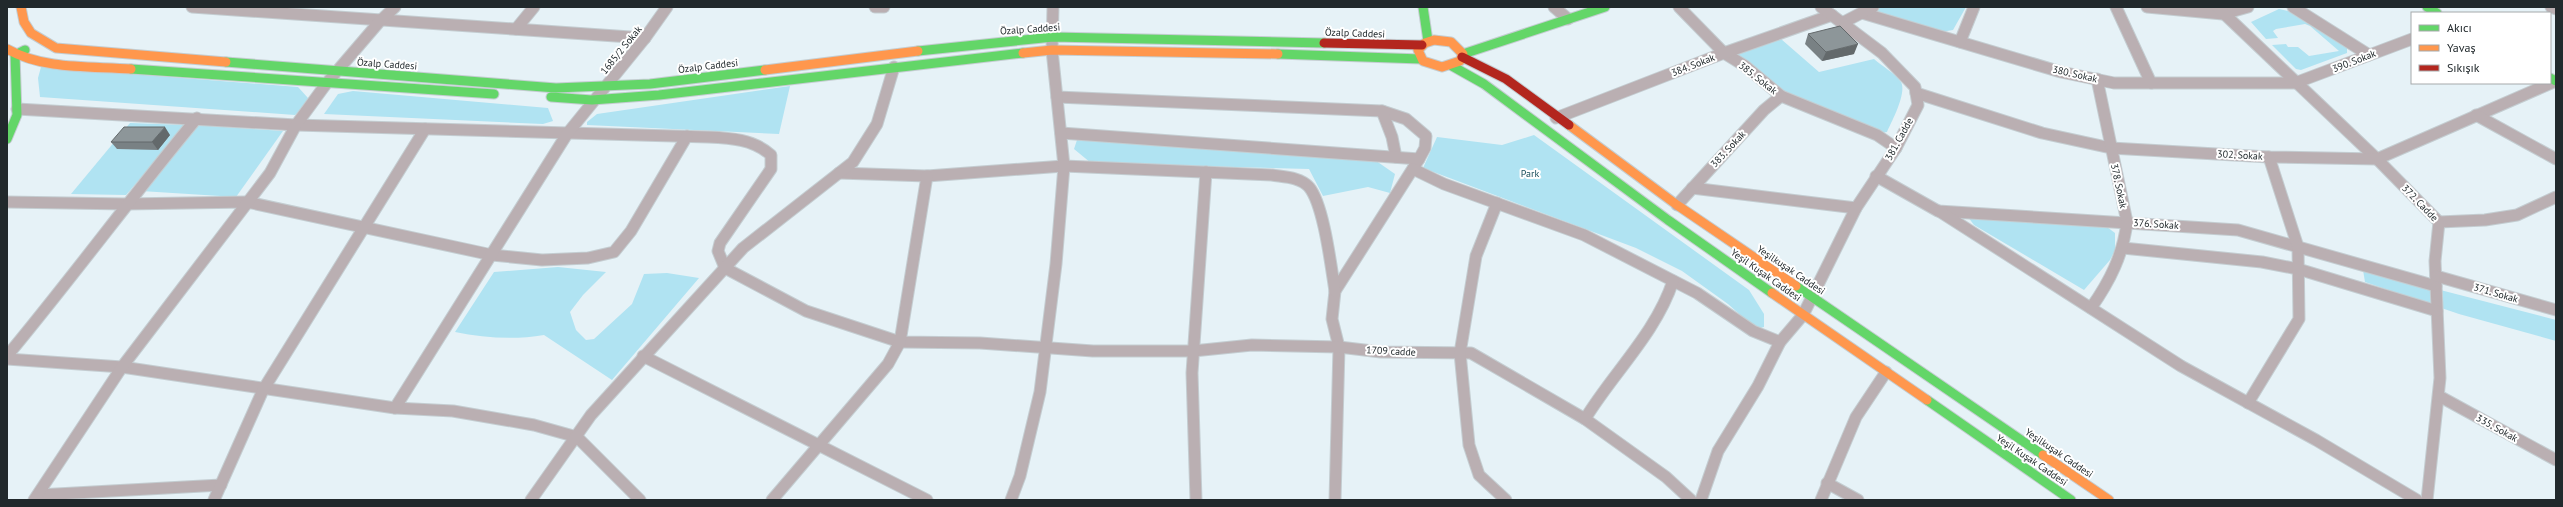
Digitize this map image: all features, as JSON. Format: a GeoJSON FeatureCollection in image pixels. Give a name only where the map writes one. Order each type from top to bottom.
{"type":"FeatureCollection","features":[{"type":"Feature","properties":{"kind":"main road"},"geometry":{"type":"LineString","coordinates":[[10,54],[39,43],[23,21],[21,7]]}},
{"type":"Feature","properties":{"kind":"main road"},"geometry":{"type":"LineString","coordinates":[[1423,7],[1425,43]]}},
{"type":"Feature","properties":{"kind":"main road"},"geometry":{"type":"LineString","coordinates":[[533,96],[592,100],[659,94],[1052,50],[1354,55],[1421,59],[1432,66],[1452,66],[1462,55],[1605,7]]}},
{"type":"Feature","properties":{"kind":"main road","name":"Özalp Caddesi"},"geometry":{"type":"LineString","coordinates":[[39,43],[77,51],[556,88],[650,84],[966,45],[1052,37],[1425,43]]}},
{"type":"Feature","properties":{"kind":"main road"},"geometry":{"type":"LineString","coordinates":[[1421,59],[1418,50],[1425,43],[1441,40],[1453,43],[1512,37]]}},
{"type":"Feature","properties":{"kind":"main road"},"geometry":{"type":"LineString","coordinates":[[1453,43],[1462,55]]}},
{"type":"Feature","properties":{"kind":"main road"},"geometry":{"type":"LineString","coordinates":[[10,54],[52,62],[326,84],[503,94]]}},
{"type":"Feature","properties":{"kind":"main road"},"geometry":{"type":"LineString","coordinates":[[7,139],[17,115],[10,54]]}},
{"type":"Feature","properties":{"kind":"main road","name":"Yeşilkuşak Caddesi"},"geometry":{"type":"LineString","coordinates":[[1462,55],[1506,79],[1556,118],[1677,205],[2109,500]]}},
{"type":"Feature","properties":{"kind":"main road","name":"Yeşil Kuşak Caddesi"},"geometry":{"type":"LineString","coordinates":[[1452,66],[1484,84],[1668,220],[2070,500]]}},
{"type":"Feature","properties":{"kind":"street"},"geometry":{"type":"LineString","coordinates":[[192,7],[284,15],[645,38]]}},
{"type":"Feature","properties":{"kind":"street"},"geometry":{"type":"LineString","coordinates":[[284,15],[291,7]]}},
{"type":"Feature","properties":{"kind":"street"},"geometry":{"type":"LineString","coordinates":[[36,498],[122,367],[270,173],[296,125],[336,72],[380,21],[395,7]]}},
{"type":"Feature","properties":{"kind":"street"},"geometry":{"type":"LineString","coordinates":[[516,29],[534,7]]}},
{"type":"Feature","properties":{"kind":"street","name":"1685/2 Sokak"},"geometry":{"type":"LineString","coordinates":[[395,408],[567,134],[592,100],[605,87],[645,38],[667,7]]}},
{"type":"Feature","properties":{"kind":"street"},"geometry":{"type":"LineString","coordinates":[[876,7],[884,7]]}},
{"type":"Feature","properties":{"kind":"street"},"geometry":{"type":"LineString","coordinates":[[1011,500],[1026,453],[1040,392],[1047,346],[1064,166],[1052,50],[1053,7]]}},
{"type":"Feature","properties":{"kind":"street"},"geometry":{"type":"LineString","coordinates":[[1554,7],[1568,19]]}},
{"type":"Feature","properties":{"kind":"street","name":"385. Sokak"},"geometry":{"type":"LineString","coordinates":[[1678,7],[1724,53],[1781,96],[1877,135],[1896,148]]}},
{"type":"Feature","properties":{"kind":"street"},"geometry":{"type":"LineString","coordinates":[[1821,7],[1882,53],[1915,87],[1916,94]]}},
{"type":"Feature","properties":{"kind":"street"},"geometry":{"type":"LineString","coordinates":[[1842,23],[1873,7]]}},
{"type":"Feature","properties":{"kind":"street"},"geometry":{"type":"LineString","coordinates":[[1960,42],[1974,7]]}},
{"type":"Feature","properties":{"kind":"street"},"geometry":{"type":"LineString","coordinates":[[2116,7],[2151,82]]}},
{"type":"Feature","properties":{"kind":"street"},"geometry":{"type":"LineString","coordinates":[[2147,7],[2220,10],[2248,7]]}},
{"type":"Feature","properties":{"kind":"street"},"geometry":{"type":"LineString","coordinates":[[2293,7],[2370,55]]}},
{"type":"Feature","properties":{"kind":"street"},"geometry":{"type":"LineString","coordinates":[[2551,7],[2556,9]]}},
{"type":"Feature","properties":{"kind":"street","name":"372. Cadde"},"geometry":{"type":"LineString","coordinates":[[2220,10],[2295,83],[2377,159],[2439,222],[2436,281],[2440,378],[2427,500]]}},
{"type":"Feature","properties":{"kind":"street","name":"380. Sokak"},"geometry":{"type":"LineString","coordinates":[[1862,13],[2061,72],[2114,83],[2295,83]]}},
{"type":"Feature","properties":{"kind":"street","name":"384. Sokak"},"geometry":{"type":"LineString","coordinates":[[1556,118],[1724,53],[1832,15]]}},
{"type":"Feature","properties":{"kind":"street","name":"390. Sokak"},"geometry":{"type":"LineString","coordinates":[[2295,83],[2411,39]]}},
{"type":"Feature","properties":{"kind":"street"},"geometry":{"type":"LineString","coordinates":[[531,500],[577,437],[591,415],[724,268],[744,248],[853,162],[878,124],[894,67]]}},
{"type":"Feature","properties":{"kind":"street","name":"378. Sokak"},"geometry":{"type":"LineString","coordinates":[[2091,308],[2109,283],[2123,248],[2127,222],[2097,79]]}},
{"type":"Feature","properties":{"kind":"street","name":"302. Sokak"},"geometry":{"type":"LineString","coordinates":[[1916,94],[2042,133],[2111,148],[2269,157],[2377,159],[2412,146],[2476,115],[2549,84]]}},
{"type":"Feature","properties":{"kind":"street","name":"381. Cadde"},"geometry":{"type":"LineString","coordinates":[[1701,500],[1718,451],[1758,386],[1780,342],[1803,315],[1810,297],[1856,208],[1896,148],[1918,105],[1916,94]]}},
{"type":"Feature","properties":{"kind":"street","name":"383. Sokak"},"geometry":{"type":"LineString","coordinates":[[1677,205],[1764,110],[1781,96]]}},
{"type":"Feature","properties":{"kind":"street"},"geometry":{"type":"LineString","coordinates":[[1057,97],[1382,111],[1394,114],[1419,127],[1426,136],[1424,148],[1419,159],[1335,291],[1330,314],[1331,326],[1339,347],[1335,500]]}},
{"type":"Feature","properties":{"kind":"street"},"geometry":{"type":"LineString","coordinates":[[17,109],[198,118],[296,125],[567,134],[687,136],[749,142],[765,147],[771,155],[770,169],[720,243],[718,251],[724,268]]}},
{"type":"Feature","properties":{"kind":"street"},"geometry":{"type":"LineString","coordinates":[[1382,111],[1392,137],[1396,157]]}},
{"type":"Feature","properties":{"kind":"street"},"geometry":{"type":"LineString","coordinates":[[2476,115],[2556,159]]}},
{"type":"Feature","properties":{"kind":"street"},"geometry":{"type":"LineString","coordinates":[[7,356],[55,299],[126,204],[198,118]]}},
{"type":"Feature","properties":{"kind":"street"},"geometry":{"type":"LineString","coordinates":[[214,500],[263,390],[366,229],[425,129]]}},
{"type":"Feature","properties":{"kind":"street"},"geometry":{"type":"LineString","coordinates":[[1061,133],[1419,159]]}},
{"type":"Feature","properties":{"kind":"street"},"geometry":{"type":"LineString","coordinates":[[7,202],[126,204],[247,202],[366,229],[492,255],[542,260],[588,258],[614,252],[632,231],[687,136]]}},
{"type":"Feature","properties":{"kind":"street"},"geometry":{"type":"LineString","coordinates":[[2248,403],[2299,319],[2298,247],[2269,157]]}},
{"type":"Feature","properties":{"kind":"street"},"geometry":{"type":"LineString","coordinates":[[839,173],[927,176],[1064,166],[1272,175],[1298,179],[1311,188],[1320,214],[1335,291]]}},
{"type":"Feature","properties":{"kind":"street"},"geometry":{"type":"LineString","coordinates":[[1413,169],[1444,184],[1584,235],[1697,293],[1753,330],[1780,342]]}},
{"type":"Feature","properties":{"kind":"street"},"geometry":{"type":"LineString","coordinates":[[1196,500],[1193,351],[1206,172]]}},
{"type":"Feature","properties":{"kind":"street"},"geometry":{"type":"LineString","coordinates":[[772,500],[820,446],[888,364],[900,342],[927,176]]}},
{"type":"Feature","properties":{"kind":"street","name":"376. Sokak"},"geometry":{"type":"LineString","coordinates":[[1876,176],[1938,211],[2238,230],[2298,247],[2436,281]]}},
{"type":"Feature","properties":{"kind":"street"},"geometry":{"type":"LineString","coordinates":[[1692,188],[1856,208]]}},
{"type":"Feature","properties":{"kind":"street"},"geometry":{"type":"LineString","coordinates":[[2439,222],[2485,220],[2517,215],[2556,197]]}},
{"type":"Feature","properties":{"kind":"street"},"geometry":{"type":"LineString","coordinates":[[1497,203],[1476,256],[1460,353],[1469,446],[1479,475],[1506,500]]}},
{"type":"Feature","properties":{"kind":"street"},"geometry":{"type":"LineString","coordinates":[[1938,211],[2181,366],[2316,440],[2417,500]]}},
{"type":"Feature","properties":{"kind":"street"},"geometry":{"type":"LineString","coordinates":[[2123,248],[2262,262],[2298,269],[2438,311]]}},
{"type":"Feature","properties":{"kind":"street","name":"1709 cadde"},"geometry":{"type":"LineString","coordinates":[[724,268],[806,310],[900,342],[1047,346],[1093,351],[1193,351],[1252,345],[1339,347],[1381,352],[1471,353],[1524,382],[1585,420],[1666,477],[1691,500]]}},
{"type":"Feature","properties":{"kind":"street"},"geometry":{"type":"LineString","coordinates":[[1585,420],[1601,391],[1640,343],[1663,308],[1673,281]]}},
{"type":"Feature","properties":{"kind":"street","name":"371. Sokak"},"geometry":{"type":"LineString","coordinates":[[2436,281],[2556,310]]}},
{"type":"Feature","properties":{"kind":"street"},"geometry":{"type":"LineString","coordinates":[[643,356],[927,500]]}},
{"type":"Feature","properties":{"kind":"street"},"geometry":{"type":"LineString","coordinates":[[7,359],[122,367],[263,390],[395,408],[454,411],[534,425],[577,437],[640,500]]}},
{"type":"Feature","properties":{"kind":"street"},"geometry":{"type":"LineString","coordinates":[[1821,500],[1827,483],[1868,393],[1886,372]]}},
{"type":"Feature","properties":{"kind":"street","name":"335. Sokak"},"geometry":{"type":"LineString","coordinates":[[2439,396],[2556,460]]}},
{"type":"Feature","properties":{"kind":"street"},"geometry":{"type":"LineString","coordinates":[[1827,483],[1858,500]]}},
{"type":"Feature","properties":{"kind":"street"},"geometry":{"type":"LineString","coordinates":[[36,498],[221,485]]}},
{"type":"Feature","properties":{"kind":"green space"},"geometry":{"type":"Polygon","coordinates":[[[1881,7],[1966,7],[1953,30],[1941,32],[1880,14],[1877,9],[1881,7]]]}},
{"type":"Feature","properties":{"kind":"green space"},"geometry":{"type":"Polygon","coordinates":[[[2279,9],[2288,11],[2347,48],[2347,53],[2301,70],[2296,69],[2272,45],[2286,44],[2288,47],[2298,47],[2309,56],[2339,51],[2310,26],[2305,24],[2276,29],[2273,31],[2278,38],[2266,39],[2251,22],[2279,9]]]}},
{"type":"Feature","properties":{"kind":"green space"},"geometry":{"type":"Polygon","coordinates":[[[1781,39],[1819,72],[1874,59],[1896,76],[1901,82],[1901,100],[1887,132],[1881,133],[1787,94],[1741,59],[1738,54],[1740,51],[1781,39]]]}},
{"type":"Feature","properties":{"kind":"green space"},"geometry":{"type":"Polygon","coordinates":[[[41,67],[298,87],[308,98],[305,107],[295,115],[40,97],[38,78],[41,67]]]}},
{"type":"Feature","properties":{"kind":"green space"},"geometry":{"type":"Polygon","coordinates":[[[790,86],[779,134],[587,125],[587,122],[597,114],[790,86]]]}},
{"type":"Feature","properties":{"kind":"green space"},"geometry":{"type":"Polygon","coordinates":[[[353,91],[548,108],[553,121],[543,124],[324,114],[338,94],[353,91]]]}},
{"type":"Feature","properties":{"kind":"green space"},"geometry":{"type":"Polygon","coordinates":[[[130,123],[186,125],[126,195],[71,194],[130,123]]]}},
{"type":"Feature","properties":{"kind":"green space"},"geometry":{"type":"Polygon","coordinates":[[[196,125],[283,131],[236,197],[141,191],[196,125]]]}},
{"type":"Feature","properties":{"kind":"green space","name":"Park"},"geometry":{"type":"Polygon","coordinates":[[[1534,135],[1749,290],[1764,314],[1764,327],[1756,329],[1728,304],[1682,271],[1636,248],[1423,168],[1437,137],[1502,145],[1534,135]]]}},
{"type":"Feature","properties":{"kind":"green space"},"geometry":{"type":"Polygon","coordinates":[[[1078,137],[1372,158],[1395,174],[1390,193],[1368,187],[1323,196],[1309,169],[1091,163],[1074,149],[1078,137]]]}},
{"type":"Feature","properties":{"kind":"green space"},"geometry":{"type":"Polygon","coordinates":[[[1968,217],[2107,227],[2115,233],[2115,250],[2110,260],[2084,290],[1974,225],[1968,217]]]}},
{"type":"Feature","properties":{"kind":"green space"},"geometry":{"type":"Polygon","coordinates":[[[558,267],[606,272],[583,295],[570,312],[576,330],[586,340],[594,339],[632,304],[644,274],[667,273],[699,278],[612,380],[544,335],[533,337],[500,338],[455,332],[494,272],[558,267]]]}},
{"type":"Feature","properties":{"kind":"green space"},"geometry":{"type":"Polygon","coordinates":[[[2363,270],[2556,320],[2556,341],[2459,314],[2365,282],[2363,270]]]}},
{"type":"Feature","properties":{"kind":"building"},"geometry":{"type":"Polygon","coordinates":[[[1840,26],[1858,44],[1826,52],[1808,34],[1840,26]]]}},
{"type":"Feature","properties":{"kind":"building"},"geometry":{"type":"Polygon","coordinates":[[[124,127],[165,127],[152,142],[111,142],[124,127]]]}},
{"type":"Feature","properties":{"kind":"traffic: fast"},"geometry":{"type":"LineString","coordinates":[[1423,7],[1428,41]]}},
{"type":"Feature","properties":{"kind":"traffic: fast"},"geometry":{"type":"LineString","coordinates":[[1463,54],[1605,7]]}},
{"type":"Feature","properties":{"kind":"traffic: fast"},"geometry":{"type":"LineString","coordinates":[[2427,7],[2435,12]]}},
{"type":"Feature","properties":{"kind":"traffic: fast"},"geometry":{"type":"LineString","coordinates":[[918,51],[1053,37],[1324,43]]}},
{"type":"Feature","properties":{"kind":"traffic: fast"},"geometry":{"type":"LineString","coordinates":[[7,139],[17,115],[15,55],[25,50]]}},
{"type":"Feature","properties":{"kind":"traffic: fast"},"geometry":{"type":"LineString","coordinates":[[551,97],[592,100],[659,95],[1023,53]]}},
{"type":"Feature","properties":{"kind":"traffic: fast"},"geometry":{"type":"LineString","coordinates":[[1278,54],[1421,59]]}},
{"type":"Feature","properties":{"kind":"traffic: fast"},"geometry":{"type":"LineString","coordinates":[[226,62],[556,88],[650,84],[765,70]]}},
{"type":"Feature","properties":{"kind":"traffic: fast"},"geometry":{"type":"LineString","coordinates":[[1452,66],[1484,84],[1668,220],[1772,293]]}},
{"type":"Feature","properties":{"kind":"traffic: fast"},"geometry":{"type":"LineString","coordinates":[[131,69],[494,94]]}},
{"type":"Feature","properties":{"kind":"traffic: fast"},"geometry":{"type":"LineString","coordinates":[[2551,78],[2556,81]]}},
{"type":"Feature","properties":{"kind":"traffic: fast"},"geometry":{"type":"LineString","coordinates":[[1796,286],[2043,455]]}},
{"type":"Feature","properties":{"kind":"traffic: fast"},"geometry":{"type":"LineString","coordinates":[[1927,400],[2071,500]]}},
{"type":"Feature","properties":{"kind":"traffic: slow"},"geometry":{"type":"LineString","coordinates":[[21,7],[24,22],[31,33],[36,38],[56,48],[226,62]]}},
{"type":"Feature","properties":{"kind":"traffic: slow"},"geometry":{"type":"LineString","coordinates":[[1434,40],[1443,40],[1455,44],[1463,54],[1460,61],[1442,67],[1423,61],[1418,50],[1425,43],[1434,40]]}},
{"type":"Feature","properties":{"kind":"traffic: slow"},"geometry":{"type":"LineString","coordinates":[[7,49],[33,60],[49,63],[84,67],[131,69]]}},
{"type":"Feature","properties":{"kind":"traffic: slow"},"geometry":{"type":"LineString","coordinates":[[1023,53],[1052,50],[1278,54]]}},
{"type":"Feature","properties":{"kind":"traffic: slow"},"geometry":{"type":"LineString","coordinates":[[765,70],[918,51]]}},
{"type":"Feature","properties":{"kind":"traffic: slow"},"geometry":{"type":"LineString","coordinates":[[1569,125],[1677,205],[1796,286]]}},
{"type":"Feature","properties":{"kind":"traffic: slow"},"geometry":{"type":"LineString","coordinates":[[1772,293],[1927,400]]}},
{"type":"Feature","properties":{"kind":"traffic: slow"},"geometry":{"type":"LineString","coordinates":[[2043,455],[2109,500]]}},
{"type":"Feature","properties":{"kind":"traffic: jam"},"geometry":{"type":"LineString","coordinates":[[1324,43],[1422,45]]}},
{"type":"Feature","properties":{"kind":"traffic: jam"},"geometry":{"type":"LineString","coordinates":[[1462,57],[1506,79],[1569,125]]}}]}
